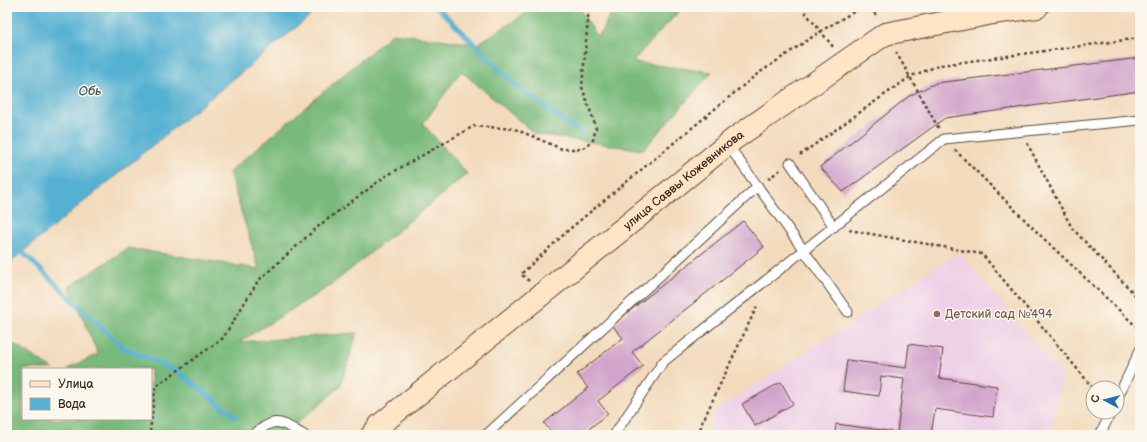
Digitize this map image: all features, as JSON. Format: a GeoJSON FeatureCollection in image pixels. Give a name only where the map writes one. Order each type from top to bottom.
{"type":"FeatureCollection","features":[{"type":"Feature","properties":{"kind":"street","name":"улица Саввы Кожевникова"},"geometry":{"type":"LineString","coordinates":[[372,435],[380,425],[728,145],[844,60],[885,34],[954,17],[1037,7]]}},
{"type":"Feature","properties":{"kind":"lane"},"geometry":{"type":"LineString","coordinates":[[614,435],[663,362],[944,139],[1140,120]]}},
{"type":"Feature","properties":{"kind":"lane"},"geometry":{"type":"LineString","coordinates":[[728,145],[848,312]]}},
{"type":"Feature","properties":{"kind":"lane"},"geometry":{"type":"LineString","coordinates":[[790,163],[834,227]]}},
{"type":"Feature","properties":{"kind":"lane"},"geometry":{"type":"LineString","coordinates":[[486,435],[758,186]]}},
{"type":"Feature","properties":{"kind":"lane"},"geometry":{"type":"LineString","coordinates":[[1125,382],[1140,350]]}},
{"type":"Feature","properties":{"kind":"lane"},"geometry":{"type":"LineString","coordinates":[[1100,435],[1107,420]]}},
{"type":"Feature","properties":{"kind":"lane"},"geometry":{"type":"LineString","coordinates":[[253,435],[266,424],[279,421],[304,435]]}},
{"type":"Feature","properties":{"kind":"path"},"geometry":{"type":"LineString","coordinates":[[152,414],[155,387],[223,338],[258,281],[321,224],[386,176],[474,126],[515,129],[562,149],[582,149],[593,140],[596,127],[582,87],[589,7]]}},
{"type":"Feature","properties":{"kind":"path"},"geometry":{"type":"LineString","coordinates":[[801,7],[844,60]]}},
{"type":"Feature","properties":{"kind":"path"},"geometry":{"type":"LineString","coordinates":[[543,293],[521,274],[572,227],[756,75],[821,31],[862,7]]}},
{"type":"Feature","properties":{"kind":"path"},"geometry":{"type":"LineString","coordinates":[[885,34],[911,76],[944,139],[1043,238],[1140,330]]}},
{"type":"Feature","properties":{"kind":"path"},"geometry":{"type":"LineString","coordinates":[[758,186],[911,76],[941,65],[1140,38]]}},
{"type":"Feature","properties":{"kind":"path"},"geometry":{"type":"LineString","coordinates":[[1021,132],[1072,228],[1140,300]]}},
{"type":"Feature","properties":{"kind":"path"},"geometry":{"type":"LineString","coordinates":[[834,227],[982,254],[1086,380]]}},
{"type":"Feature","properties":{"kind":"path"},"geometry":{"type":"LineString","coordinates":[[700,435],[701,425],[769,278]]}},
{"type":"Feature","properties":{"kind":"path"},"geometry":{"type":"LineString","coordinates":[[145,435],[150,432],[151,420]]}},
{"type":"Feature","properties":{"kind":"path"},"geometry":{"type":"LineString","coordinates":[[78,435],[80,433],[83,435]]}},
{"type":"Feature","properties":{"kind":"shaded area","name":"Детский сад №494"},"geometry":{"type":"Polygon","coordinates":[[[959,252],[1062,376],[1050,435],[708,435],[715,411],[959,252]]]}},
{"type":"Feature","properties":{"kind":"green space"},"geometry":{"type":"Polygon","coordinates":[[[528,7],[578,7],[598,37],[614,7],[683,7],[632,62],[712,72],[643,150],[535,134],[461,71],[423,124],[467,174],[330,286],[239,342],[357,333],[340,387],[283,435],[7,435],[7,340],[51,368],[22,368],[22,420],[152,420],[152,368],[69,368],[98,354],[69,287],[128,248],[259,269],[229,172],[393,33],[477,44],[530,11],[528,7]]]}},
{"type":"Feature","properties":{"kind":"water","name":"Обь"},"geometry":{"type":"Polygon","coordinates":[[[7,7],[321,7],[7,265],[7,7]]]}},
{"type":"Feature","properties":{"kind":"building"},"geometry":{"type":"Polygon","coordinates":[[[1140,58],[1140,91],[945,118],[843,192],[820,167],[909,96],[936,83],[1140,58]]]}},
{"type":"Feature","properties":{"kind":"building"},"geometry":{"type":"Polygon","coordinates":[[[743,221],[764,247],[632,352],[643,366],[598,401],[608,414],[581,435],[554,435],[544,423],[588,388],[577,374],[623,338],[612,325],[743,221]]]}},
{"type":"Feature","properties":{"kind":"building"},"geometry":{"type":"Polygon","coordinates":[[[909,344],[943,349],[939,378],[997,386],[993,417],[935,409],[931,435],[835,435],[836,424],[897,432],[904,379],[881,376],[879,396],[843,391],[847,360],[906,368],[909,344]]]}},
{"type":"Feature","properties":{"kind":"building"},"geometry":{"type":"Polygon","coordinates":[[[781,382],[793,404],[755,426],[742,404],[781,382]]]}},
{"type":"Feature","properties":{"kind":"waterway"},"geometry":{"type":"LineString","coordinates":[[437,7],[519,88],[581,133]]}},
{"type":"Feature","properties":{"kind":"waterway"},"geometry":{"type":"LineString","coordinates":[[18,248],[122,347],[177,371],[236,417]]}},
{"type":"Feature","properties":{"kind":"place","name":"Детский сад №494"},"geometry":{"type":"Point","coordinates":[937,314]}}]}
